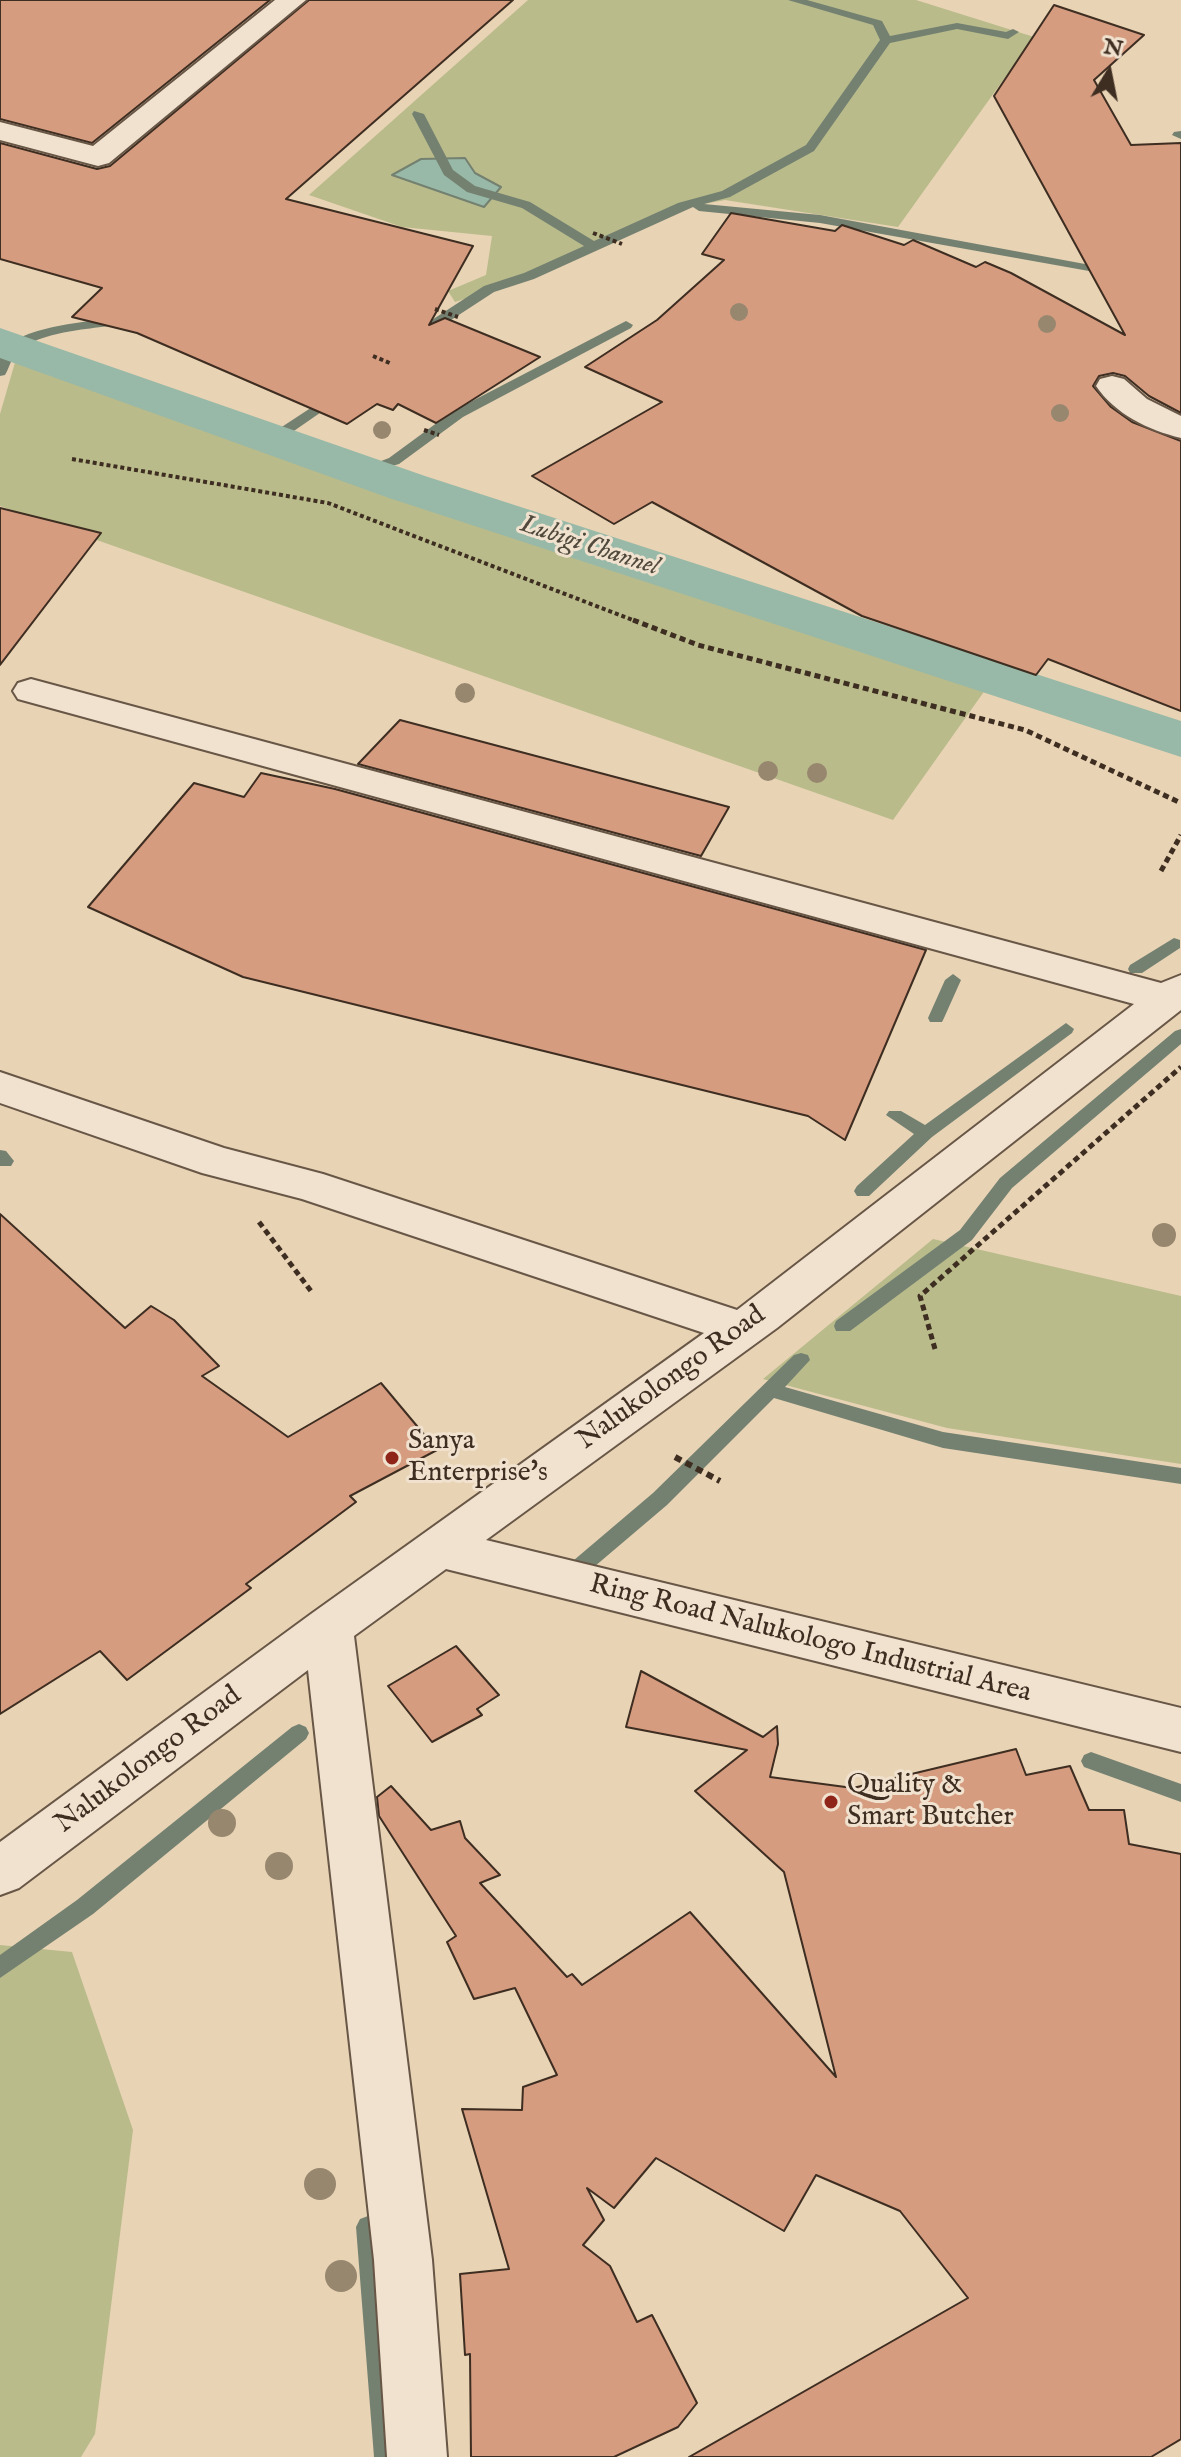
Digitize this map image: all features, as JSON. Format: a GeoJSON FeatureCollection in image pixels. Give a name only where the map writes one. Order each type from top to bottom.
{"type":"FeatureCollection","features":[{"type":"Feature","properties":{"kind":"street"},"geometry":{"type":"LineString","coordinates":[[0,131],[98,157],[292,0]]}},
{"type":"Feature","properties":{"kind":"street"},"geometry":{"type":"LineString","coordinates":[[1112,386],[1126,402],[1141,412],[1181,428]]}},
{"type":"Feature","properties":{"kind":"street"},"geometry":{"type":"LineString","coordinates":[[31,691],[1174,994]]}},
{"type":"Feature","properties":{"kind":"street","name":"Nalukolongo Road"},"geometry":{"type":"LineString","coordinates":[[0,1872],[328,1628],[743,1329],[1174,994]]}},
{"type":"Feature","properties":{"kind":"street"},"geometry":{"type":"LineString","coordinates":[[0,1087],[217,1162],[308,1185],[743,1329]]}},
{"type":"Feature","properties":{"kind":"street","name":"Ring Road Nalukologo Industrial Area"},"geometry":{"type":"LineString","coordinates":[[439,1548],[1181,1730]]}},
{"type":"Feature","properties":{"kind":"street"},"geometry":{"type":"LineString","coordinates":[[328,1628],[403,2260],[417,2457]]}},
{"type":"Feature","properties":{"kind":"path"},"geometry":{"type":"LineString","coordinates":[[593,233],[622,244]]}},
{"type":"Feature","properties":{"kind":"path"},"geometry":{"type":"LineString","coordinates":[[435,309],[458,317]]}},
{"type":"Feature","properties":{"kind":"path"},"geometry":{"type":"LineString","coordinates":[[373,356],[392,364]]}},
{"type":"Feature","properties":{"kind":"path"},"geometry":{"type":"LineString","coordinates":[[424,430],[439,435]]}},
{"type":"Feature","properties":{"kind":"path"},"geometry":{"type":"LineString","coordinates":[[72,459],[328,503],[698,645],[1025,730],[1181,803]]}},
{"type":"Feature","properties":{"kind":"path"},"geometry":{"type":"LineString","coordinates":[[1161,871],[1181,835]]}},
{"type":"Feature","properties":{"kind":"path"},"geometry":{"type":"LineString","coordinates":[[935,1349],[920,1296],[1181,1067]]}},
{"type":"Feature","properties":{"kind":"path"},"geometry":{"type":"LineString","coordinates":[[217,1162],[311,1291]]}},
{"type":"Feature","properties":{"kind":"path"},"geometry":{"type":"LineString","coordinates":[[675,1457],[720,1481]]}},
{"type":"Feature","properties":{"kind":"shaded area"},"geometry":{"type":"Polygon","coordinates":[[[528,0],[916,0],[1034,37],[898,227],[725,200],[693,206],[543,274],[455,302],[448,291],[486,275],[492,236],[402,227],[309,195],[528,0]]]}},
{"type":"Feature","properties":{"kind":"shaded area"},"geometry":{"type":"Polygon","coordinates":[[[465,158],[475,173],[501,187],[484,207],[392,175],[421,159],[465,158]]]}},
{"type":"Feature","properties":{"kind":"shaded area"},"geometry":{"type":"Polygon","coordinates":[[[16,359],[283,454],[988,686],[893,820],[0,506],[0,414],[16,359]]]}},
{"type":"Feature","properties":{"kind":"shaded area"},"geometry":{"type":"Polygon","coordinates":[[[933,1239],[1181,1296],[1181,1464],[947,1428],[763,1379],[933,1239]]]}},
{"type":"Feature","properties":{"kind":"shaded area"},"geometry":{"type":"Polygon","coordinates":[[[0,1945],[72,1952],[133,2130],[95,2434],[81,2457],[0,2457],[0,1945]]]}},
{"type":"Feature","properties":{"kind":"building"},"geometry":{"type":"Polygon","coordinates":[[[0,0],[270,0],[92,143],[0,119],[0,0]]]}},
{"type":"Feature","properties":{"kind":"building"},"geometry":{"type":"Polygon","coordinates":[[[309,0],[513,0],[286,199],[473,246],[429,325],[445,318],[540,357],[436,423],[398,404],[393,410],[377,404],[347,424],[137,333],[72,317],[102,288],[0,259],[0,143],[97,169],[110,166],[309,0]]]}},
{"type":"Feature","properties":{"kind":"building"},"geometry":{"type":"Polygon","coordinates":[[[1054,5],[1144,35],[1094,80],[1131,145],[1181,143],[1181,413],[1149,396],[1125,376],[1113,373],[1099,376],[1093,386],[1111,407],[1132,422],[1181,441],[1181,711],[1048,659],[1036,675],[862,616],[652,502],[614,524],[532,476],[662,402],[585,367],[657,320],[724,260],[702,254],[731,213],[835,231],[842,225],[904,245],[913,240],[976,267],[985,262],[1125,335],[994,96],[1054,5]]]}},
{"type":"Feature","properties":{"kind":"building"},"geometry":{"type":"Polygon","coordinates":[[[0,508],[101,533],[0,665],[0,508]]]}},
{"type":"Feature","properties":{"kind":"building"},"geometry":{"type":"Polygon","coordinates":[[[400,720],[729,807],[701,856],[358,764],[400,720]]]}},
{"type":"Feature","properties":{"kind":"building"},"geometry":{"type":"Polygon","coordinates":[[[261,773],[335,789],[926,950],[845,1140],[808,1116],[243,977],[88,907],[194,783],[244,797],[261,773]]]}},
{"type":"Feature","properties":{"kind":"building"},"geometry":{"type":"Polygon","coordinates":[[[0,1214],[125,1328],[151,1306],[174,1320],[219,1366],[202,1376],[288,1437],[381,1383],[437,1450],[350,1496],[356,1502],[246,1584],[251,1588],[127,1680],[100,1651],[0,1714],[0,1214]]]}},
{"type":"Feature","properties":{"kind":"building"},"geometry":{"type":"Polygon","coordinates":[[[456,1646],[499,1695],[477,1709],[482,1715],[432,1742],[388,1686],[456,1646]]]}},
{"type":"Feature","properties":{"kind":"building"},"geometry":{"type":"Polygon","coordinates":[[[641,1671],[763,1737],[777,1726],[778,1744],[770,1777],[853,1788],[1016,1749],[1026,1775],[1070,1766],[1089,1810],[1124,1810],[1129,1844],[1181,1854],[1181,2439],[1151,2457],[689,2457],[968,2298],[900,2211],[816,2175],[784,2231],[656,2158],[614,2208],[587,2188],[604,2220],[583,2245],[610,2266],[637,2322],[652,2315],[697,2403],[678,2427],[614,2457],[471,2457],[470,2354],[465,2355],[460,2274],[509,2269],[462,2109],[522,2110],[523,2087],[557,2075],[515,1988],[474,1999],[447,1942],[456,1936],[379,1816],[377,1797],[391,1786],[431,1830],[460,1821],[465,1838],[500,1875],[480,1883],[567,1977],[572,1974],[582,1985],[690,1912],[836,2077],[784,1872],[695,1791],[747,1750],[626,1727],[641,1671]]]}},
{"type":"Feature","properties":{"kind":"waterway"},"geometry":{"type":"LineString","coordinates":[[794,0],[878,23],[886,40]]}},
{"type":"Feature","properties":{"kind":"waterway"},"geometry":{"type":"LineString","coordinates":[[886,40],[957,26],[1008,36],[1013,32]]}},
{"type":"Feature","properties":{"kind":"waterway"},"geometry":{"type":"LineString","coordinates":[[420,334],[489,289],[529,276],[682,206],[726,194],[810,148],[886,40]]}},
{"type":"Feature","properties":{"kind":"waterway"},"geometry":{"type":"LineString","coordinates":[[418,114],[448,172],[471,189],[526,205],[591,245]]}},
{"type":"Feature","properties":{"kind":"waterway"},"geometry":{"type":"LineString","coordinates":[[699,207],[820,219],[1112,273]]}},
{"type":"Feature","properties":{"kind":"waterway"},"geometry":{"type":"LineString","coordinates":[[0,372],[8,355],[36,336],[128,319]]}},
{"type":"Feature","properties":{"kind":"waterway"},"geometry":{"type":"LineString","coordinates":[[362,471],[394,461],[458,414],[626,325]]}},
{"type":"Feature","properties":{"kind":"waterway","name":"Lubigi Channel"},"geometry":{"type":"LineString","coordinates":[[0,342],[407,487],[1181,740]]}},
{"type":"Feature","properties":{"kind":"waterway"},"geometry":{"type":"LineString","coordinates":[[273,439],[335,396]]}},
{"type":"Feature","properties":{"kind":"waterway"},"geometry":{"type":"LineString","coordinates":[[1136,969],[1174,944]]}},
{"type":"Feature","properties":{"kind":"waterway"},"geometry":{"type":"LineString","coordinates":[[936,1018],[953,980]]}},
{"type":"Feature","properties":{"kind":"waterway"},"geometry":{"type":"LineString","coordinates":[[926,1133],[1066,1029]]}},
{"type":"Feature","properties":{"kind":"waterway"},"geometry":{"type":"LineString","coordinates":[[843,1326],[966,1235],[1006,1183],[1181,1035]]}},
{"type":"Feature","properties":{"kind":"waterway"},"geometry":{"type":"LineString","coordinates":[[895,1115],[926,1133]]}},
{"type":"Feature","properties":{"kind":"waterway"},"geometry":{"type":"LineString","coordinates":[[863,1191],[926,1133]]}},
{"type":"Feature","properties":{"kind":"waterway"},"geometry":{"type":"LineString","coordinates":[[0,1156],[5,1161]]}},
{"type":"Feature","properties":{"kind":"waterway"},"geometry":{"type":"LineString","coordinates":[[770,1390],[801,1360]]}},
{"type":"Feature","properties":{"kind":"waterway"},"geometry":{"type":"LineString","coordinates":[[574,1572],[660,1499],[770,1390]]}},
{"type":"Feature","properties":{"kind":"waterway"},"geometry":{"type":"LineString","coordinates":[[770,1390],[943,1440],[1181,1476]]}},
{"type":"Feature","properties":{"kind":"waterway"},"geometry":{"type":"LineString","coordinates":[[0,1968],[85,1907],[299,1733]]}},
{"type":"Feature","properties":{"kind":"waterway"},"geometry":{"type":"LineString","coordinates":[[1091,1761],[1181,1793]]}},
{"type":"Feature","properties":{"kind":"waterway"},"geometry":{"type":"LineString","coordinates":[[368,2227],[386,2457]]}},
{"type":"Feature","properties":{"kind":"place","name":"Sanya Enterprise's"},"geometry":{"type":"Point","coordinates":[392,1458]}},
{"type":"Feature","properties":{"kind":"place","name":"Quality & Smart Butcher"},"geometry":{"type":"Point","coordinates":[831,1802]}}]}
